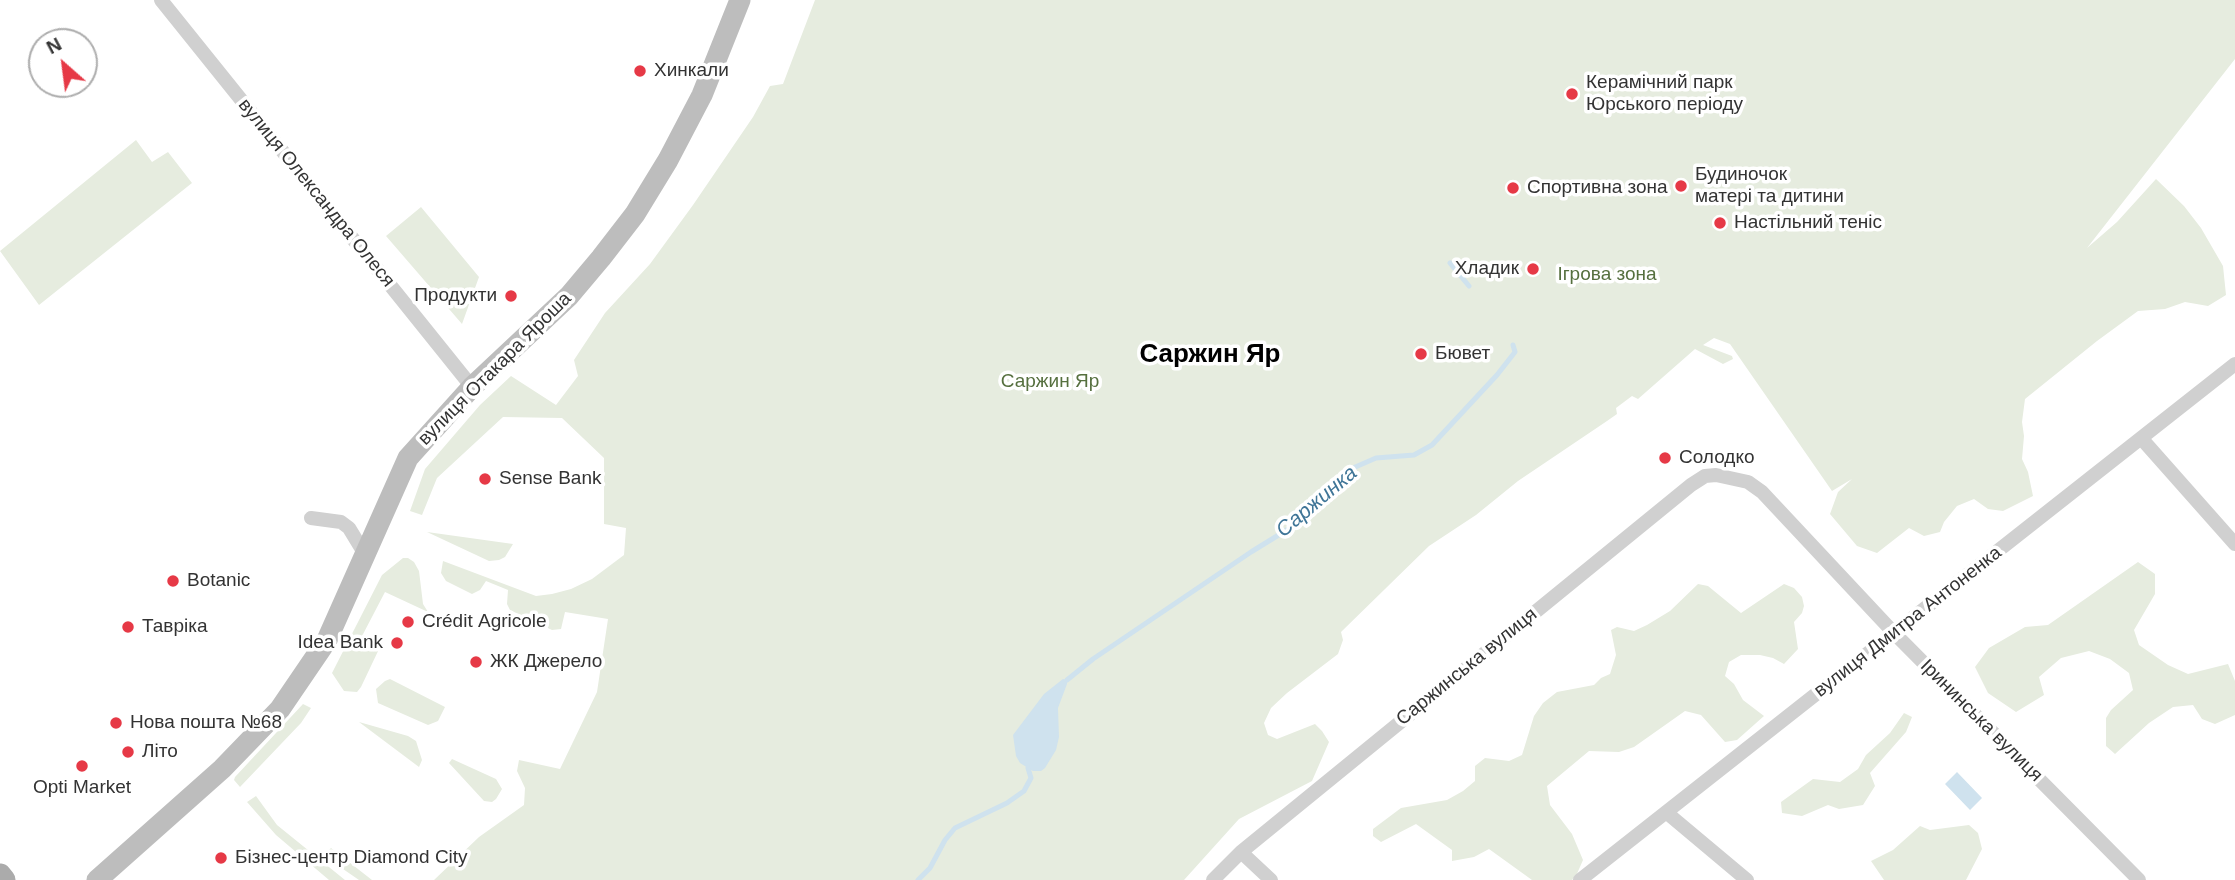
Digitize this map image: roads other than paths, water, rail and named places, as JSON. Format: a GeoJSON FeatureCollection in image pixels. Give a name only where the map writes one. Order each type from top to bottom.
{"type":"FeatureCollection","features":[{"type":"Feature","properties":{"kind":"main road"},"geometry":{"type":"LineString","coordinates":[[0,875],[4,880]]}},
{"type":"Feature","properties":{"kind":"street","name":"вулиця Олександра Олеся"},"geometry":{"type":"LineString","coordinates":[[161,0],[472,387]]}},
{"type":"Feature","properties":{"kind":"street","name":"вулиця Отакара Яроша"},"geometry":{"type":"LineString","coordinates":[[97,880],[222,769],[280,709],[327,639],[408,458],[472,387],[569,296],[635,214],[668,160],[702,95],[740,0]]}},
{"type":"Feature","properties":{"kind":"street","name":"вулиця Дмитра Антоненка"},"geometry":{"type":"LineString","coordinates":[[1580,880],[2235,364]]}},
{"type":"Feature","properties":{"kind":"street"},"geometry":{"type":"LineString","coordinates":[[2141,438],[2235,544]]}},
{"type":"Feature","properties":{"kind":"street","name":"Саржинська вулиця"},"geometry":{"type":"LineString","coordinates":[[1213,880],[1241,852],[1690,485],[1705,476],[1732,478]]}},
{"type":"Feature","properties":{"kind":"street","name":"Ірининська вулиця"},"geometry":{"type":"LineString","coordinates":[[1732,478],[1748,482],[1762,492],[1894,633],[2139,880]]}},
{"type":"Feature","properties":{"kind":"street"},"geometry":{"type":"LineString","coordinates":[[311,518],[341,522],[349,528],[366,556]]}},
{"type":"Feature","properties":{"kind":"street"},"geometry":{"type":"LineString","coordinates":[[1667,813],[1747,880]]}},
{"type":"Feature","properties":{"kind":"street"},"geometry":{"type":"LineString","coordinates":[[1241,852],[1271,880]]}},
{"type":"Feature","properties":{"kind":"water"},"geometry":{"type":"Polygon","coordinates":[[[1063,679],[1067,680],[1067,684],[1058,708],[1059,737],[1056,750],[1045,768],[1033,771],[1020,763],[1016,756],[1013,735],[1044,694],[1063,679]]]}},
{"type":"Feature","properties":{"kind":"water"},"geometry":{"type":"Polygon","coordinates":[[[1957,772],[1982,798],[1970,810],[1945,784],[1957,772]]]}},
{"type":"Feature","properties":{"kind":"waterway","name":"Саржинка"},"geometry":{"type":"LineString","coordinates":[[1450,263],[1469,286]]}},
{"type":"Feature","properties":{"kind":"waterway","name":"Саржинка"},"geometry":{"type":"LineString","coordinates":[[1067,680],[1093,659],[1290,528],[1329,494],[1353,468],[1376,458],[1414,455],[1432,445],[1497,375],[1515,352],[1513,345]]}},
{"type":"Feature","properties":{"kind":"waterway","name":"Саржинка"},"geometry":{"type":"LineString","coordinates":[[918,880],[930,868],[945,840],[955,828],[1007,803],[1024,791],[1031,778],[1028,768]]}},
{"type":"Feature","properties":{"kind":"place","name":"Хинкали"},"geometry":{"type":"Point","coordinates":[640,71]}},
{"type":"Feature","properties":{"kind":"place","name":"Керамічний парк Юрського періоду"},"geometry":{"type":"Point","coordinates":[1572,94]}},
{"type":"Feature","properties":{"kind":"place","name":"Будиночок матері та дитини"},"geometry":{"type":"Point","coordinates":[1681,186]}},
{"type":"Feature","properties":{"kind":"place","name":"Спортивна зона"},"geometry":{"type":"Point","coordinates":[1513,188]}},
{"type":"Feature","properties":{"kind":"place","name":"Настільний теніс"},"geometry":{"type":"Point","coordinates":[1720,223]}},
{"type":"Feature","properties":{"kind":"place","name":"Хладик"},"geometry":{"type":"Point","coordinates":[1533,269]}},
{"type":"Feature","properties":{"kind":"place","name":"Продукти"},"geometry":{"type":"Point","coordinates":[511,296]}},
{"type":"Feature","properties":{"kind":"place","name":"Бювет"},"geometry":{"type":"Point","coordinates":[1421,354]}},
{"type":"Feature","properties":{"kind":"place","name":"Солодко"},"geometry":{"type":"Point","coordinates":[1665,458]}},
{"type":"Feature","properties":{"kind":"place","name":"Sense Bank"},"geometry":{"type":"Point","coordinates":[485,479]}},
{"type":"Feature","properties":{"kind":"place","name":"Botanic"},"geometry":{"type":"Point","coordinates":[173,581]}},
{"type":"Feature","properties":{"kind":"place","name":"Crédit Agricole"},"geometry":{"type":"Point","coordinates":[408,622]}},
{"type":"Feature","properties":{"kind":"place","name":"Тавріка"},"geometry":{"type":"Point","coordinates":[128,627]}},
{"type":"Feature","properties":{"kind":"place","name":"Idea Bank"},"geometry":{"type":"Point","coordinates":[397,643]}},
{"type":"Feature","properties":{"kind":"place","name":"ЖК Джерело"},"geometry":{"type":"Point","coordinates":[476,662]}},
{"type":"Feature","properties":{"kind":"place","name":"Нова пошта №68"},"geometry":{"type":"Point","coordinates":[116,723]}},
{"type":"Feature","properties":{"kind":"place","name":"Літо"},"geometry":{"type":"Point","coordinates":[128,752]}},
{"type":"Feature","properties":{"kind":"place","name":"Opti Market"},"geometry":{"type":"Point","coordinates":[82,766]}},
{"type":"Feature","properties":{"kind":"place","name":"Бізнес-центр Diamond City"},"geometry":{"type":"Point","coordinates":[221,858]}},
{"type":"Feature","properties":{"kind":"district","name":"Саржин Яр"},"geometry":{"type":"Point","coordinates":[1210,355]}},
{"type":"Feature","properties":{"kind":"park label","name":"Ігрова зона"},"geometry":{"type":"Point","coordinates":[1607,275]}}]}
